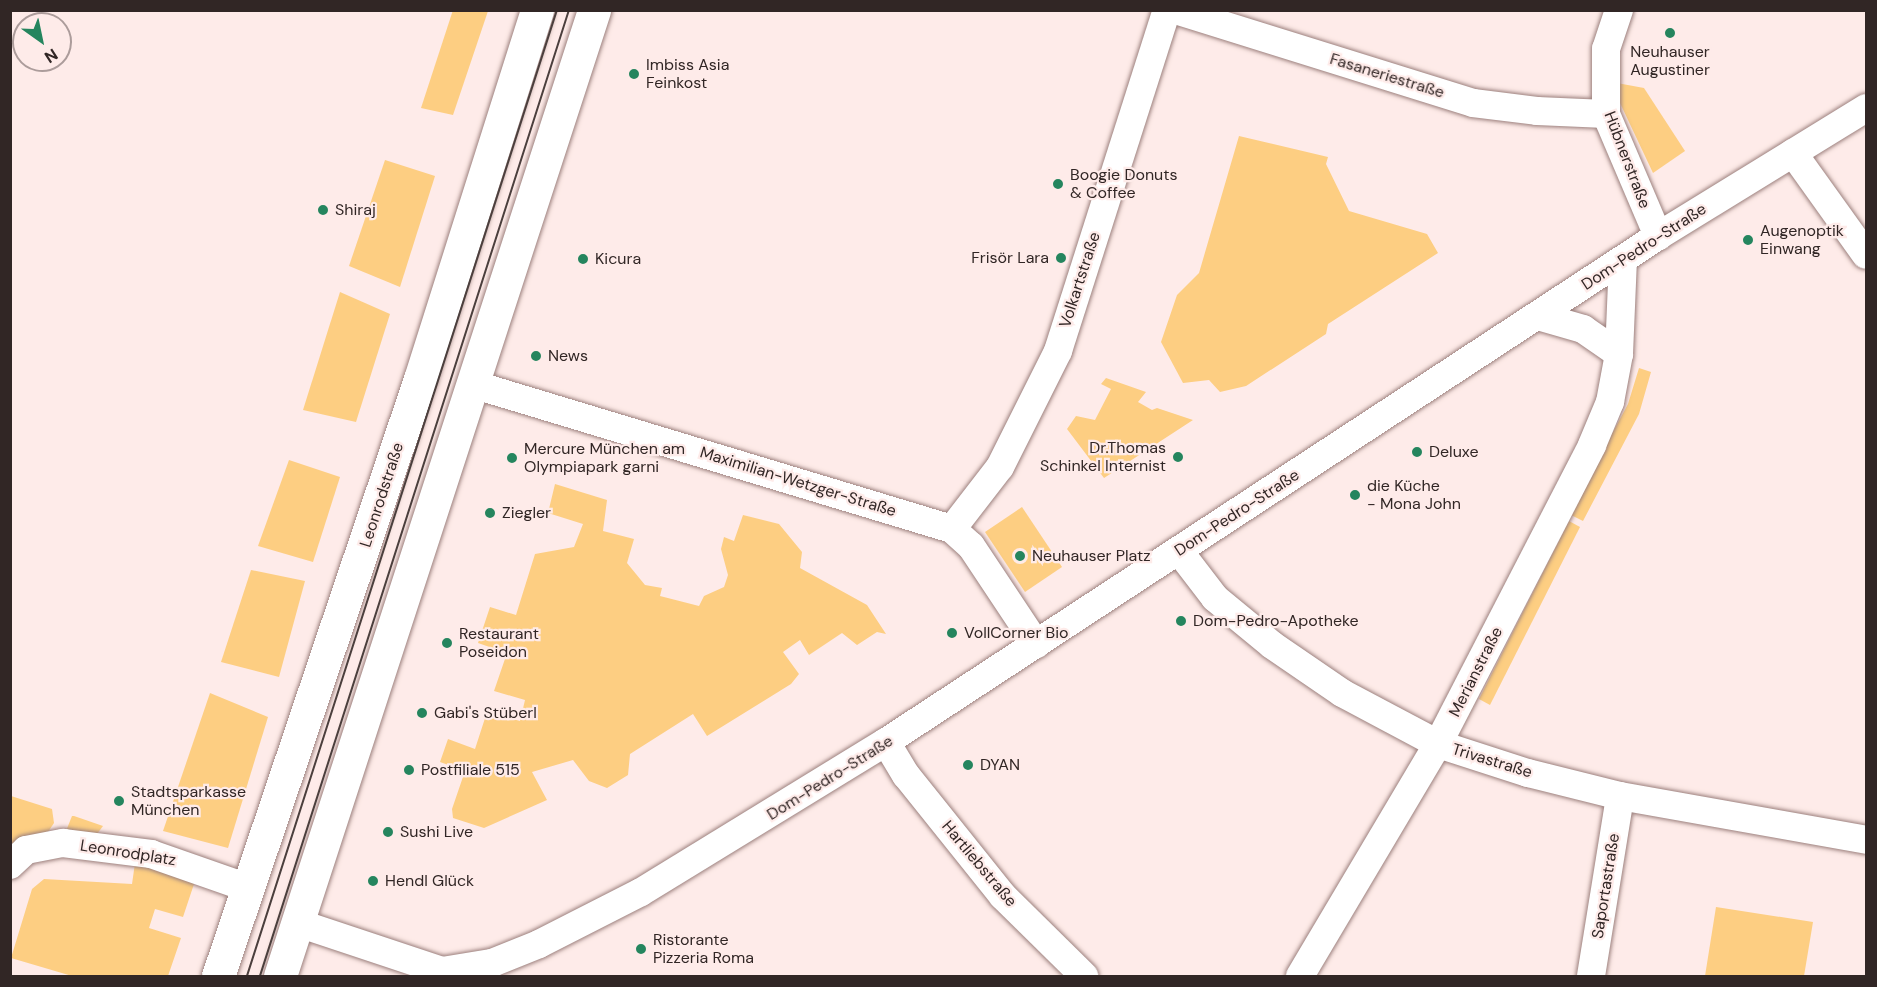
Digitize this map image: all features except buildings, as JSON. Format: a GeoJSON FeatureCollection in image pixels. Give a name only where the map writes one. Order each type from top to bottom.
{"type":"FeatureCollection","features":[{"type":"Feature","properties":{"kind":"main road","name":"Leonrodstraße"},"geometry":{"type":"LineString","coordinates":[[218,976],[420,379],[537,10]]}},
{"type":"Feature","properties":{"kind":"main road"},"geometry":{"type":"LineString","coordinates":[[280,976],[594,10]]}},
{"type":"Feature","properties":{"kind":"street","name":"Volkartstraße"},"geometry":{"type":"LineString","coordinates":[[952,529],[1000,467],[1049,371],[1167,10]]}},
{"type":"Feature","properties":{"kind":"street","name":"Fasaneriestraße"},"geometry":{"type":"LineString","coordinates":[[1175,10],[1473,103],[1537,111],[1606,114]]}},
{"type":"Feature","properties":{"kind":"street","name":"Hübnerstraße"},"geometry":{"type":"LineString","coordinates":[[1619,10],[1606,49],[1606,114],[1658,236]]}},
{"type":"Feature","properties":{"kind":"street","name":"Dom-Pedro-Straße"},"geometry":{"type":"LineString","coordinates":[[442,974],[492,963],[539,944],[642,892],[886,742],[1658,236],[1866,108]]}},
{"type":"Feature","properties":{"kind":"street"},"geometry":{"type":"LineString","coordinates":[[1793,153],[1866,255]]}},
{"type":"Feature","properties":{"kind":"street","name":"Merianstraße"},"geometry":{"type":"LineString","coordinates":[[1300,976],[1438,744],[1592,445],[1610,402],[1618,354],[1623,260]]}},
{"type":"Feature","properties":{"kind":"street"},"geometry":{"type":"LineString","coordinates":[[1538,316],[1576,326],[1618,354]]}},
{"type":"Feature","properties":{"kind":"street","name":"Maximilian-Wetzger-Straße"},"geometry":{"type":"LineString","coordinates":[[472,384],[952,529],[971,546],[1036,644]]}},
{"type":"Feature","properties":{"kind":"street","name":"Trivastraße"},"geometry":{"type":"LineString","coordinates":[[1179,551],[1215,598],[1272,645],[1342,693],[1438,744],[1528,773],[1620,796],[1866,840]]}},
{"type":"Feature","properties":{"kind":"street","name":"Hartliebstraße"},"geometry":{"type":"LineString","coordinates":[[886,742],[906,774],[1003,896],[1084,976]]}},
{"type":"Feature","properties":{"kind":"street","name":"Saportastraße"},"geometry":{"type":"LineString","coordinates":[[1591,976],[1620,796]]}},
{"type":"Feature","properties":{"kind":"street","name":"Leonrodplatz"},"geometry":{"type":"LineString","coordinates":[[10,865],[26,850],[63,843],[151,854],[248,888]]}},
{"type":"Feature","properties":{"kind":"street"},"geometry":{"type":"LineString","coordinates":[[298,923],[442,974]]}},
{"type":"Feature","properties":{"kind":"shaded area"},"geometry":{"type":"Polygon","coordinates":[[[453,10],[488,11],[453,115],[421,108],[453,10]]]}},
{"type":"Feature","properties":{"kind":"shaded area"},"geometry":{"type":"Polygon","coordinates":[[[1617,83],[1644,88],[1685,151],[1653,173],[1620,103],[1617,83]]]}},
{"type":"Feature","properties":{"kind":"shaded area"},"geometry":{"type":"Polygon","coordinates":[[[1239,136],[1328,157],[1326,164],[1349,211],[1427,234],[1438,253],[1328,324],[1326,334],[1246,386],[1220,392],[1209,380],[1183,383],[1161,342],[1177,295],[1199,273],[1239,136]]]}},
{"type":"Feature","properties":{"kind":"shaded area"},"geometry":{"type":"Polygon","coordinates":[[[385,160],[435,176],[400,287],[349,266],[385,160]]]}},
{"type":"Feature","properties":{"kind":"shaded area"},"geometry":{"type":"Polygon","coordinates":[[[340,292],[390,314],[356,422],[303,410],[340,292]]]}},
{"type":"Feature","properties":{"kind":"shaded area"},"geometry":{"type":"Polygon","coordinates":[[[1639,368],[1651,372],[1639,414],[1583,521],[1569,514],[1628,404],[1639,368]]]}},
{"type":"Feature","properties":{"kind":"shaded area"},"geometry":{"type":"Polygon","coordinates":[[[1106,378],[1146,392],[1138,402],[1152,410],[1157,408],[1193,420],[1104,478],[1067,429],[1076,416],[1095,420],[1111,389],[1101,384],[1106,378]]]}},
{"type":"Feature","properties":{"kind":"shaded area"},"geometry":{"type":"Polygon","coordinates":[[[289,460],[340,477],[313,562],[258,546],[289,460]]]}},
{"type":"Feature","properties":{"kind":"shaded area"},"geometry":{"type":"Polygon","coordinates":[[[555,484],[607,500],[603,531],[634,539],[627,563],[645,585],[662,588],[660,596],[699,606],[704,596],[724,587],[728,575],[721,549],[724,537],[734,541],[743,515],[779,524],[802,552],[800,568],[867,605],[886,634],[877,632],[857,645],[842,633],[809,655],[800,640],[783,652],[799,674],[791,684],[707,736],[693,714],[630,754],[628,775],[607,788],[589,781],[573,760],[532,772],[547,800],[484,828],[453,818],[452,809],[465,771],[440,762],[448,739],[475,749],[487,712],[520,721],[525,700],[494,691],[507,653],[478,643],[490,607],[516,615],[535,554],[574,547],[583,524],[548,513],[555,484]]]}},
{"type":"Feature","properties":{"kind":"shaded area"},"geometry":{"type":"Polygon","coordinates":[[[1022,507],[1062,567],[1025,592],[985,532],[1022,507]]]}},
{"type":"Feature","properties":{"kind":"shaded area"},"geometry":{"type":"Polygon","coordinates":[[[1569,521],[1580,527],[1490,705],[1479,699],[1569,521]]]}},
{"type":"Feature","properties":{"kind":"shaded area"},"geometry":{"type":"Polygon","coordinates":[[[251,570],[305,581],[279,677],[221,662],[251,570]]]}},
{"type":"Feature","properties":{"kind":"shaded area"},"geometry":{"type":"Polygon","coordinates":[[[210,693],[268,717],[228,848],[163,831],[210,693]]]}},
{"type":"Feature","properties":{"kind":"shaded area"},"geometry":{"type":"Polygon","coordinates":[[[11,796],[52,809],[54,823],[48,832],[11,844],[11,796]]]}},
{"type":"Feature","properties":{"kind":"shaded area"},"geometry":{"type":"Polygon","coordinates":[[[72,816],[103,826],[97,834],[66,831],[72,816]]]}},
{"type":"Feature","properties":{"kind":"shaded area"},"geometry":{"type":"Polygon","coordinates":[[[135,863],[196,878],[183,917],[155,909],[149,928],[181,938],[168,976],[72,976],[11,958],[32,889],[44,879],[132,884],[135,863]]]}},
{"type":"Feature","properties":{"kind":"shaded area"},"geometry":{"type":"Polygon","coordinates":[[[1716,907],[1813,922],[1804,976],[1705,976],[1716,907]]]}},
{"type":"Feature","properties":{"kind":"tram line"},"geometry":{"type":"LineString","coordinates":[[247,976],[557,10]]}},
{"type":"Feature","properties":{"kind":"tram line"},"geometry":{"type":"LineString","coordinates":[[260,976],[569,10]]}},
{"type":"Feature","properties":{"kind":"place","name":"Neuhauser Augustiner"},"geometry":{"type":"Point","coordinates":[1670,33]}},
{"type":"Feature","properties":{"kind":"place","name":"Imbiss Asia Feinkost"},"geometry":{"type":"Point","coordinates":[634,74]}},
{"type":"Feature","properties":{"kind":"place","name":"Boogie Donuts & Coffee"},"geometry":{"type":"Point","coordinates":[1058,184]}},
{"type":"Feature","properties":{"kind":"place","name":"Shiraj"},"geometry":{"type":"Point","coordinates":[323,210]}},
{"type":"Feature","properties":{"kind":"place","name":"Augenoptik Einwang"},"geometry":{"type":"Point","coordinates":[1748,240]}},
{"type":"Feature","properties":{"kind":"place","name":"Frisör Lara"},"geometry":{"type":"Point","coordinates":[1061,258]}},
{"type":"Feature","properties":{"kind":"place","name":"Kicura"},"geometry":{"type":"Point","coordinates":[583,259]}},
{"type":"Feature","properties":{"kind":"place","name":"News"},"geometry":{"type":"Point","coordinates":[536,356]}},
{"type":"Feature","properties":{"kind":"place","name":"Deluxe"},"geometry":{"type":"Point","coordinates":[1417,452]}},
{"type":"Feature","properties":{"kind":"place","name":"Dr.Thomas Schinkel Internist"},"geometry":{"type":"Point","coordinates":[1178,457]}},
{"type":"Feature","properties":{"kind":"place","name":"Mercure München am Olympiapark garni"},"geometry":{"type":"Point","coordinates":[512,458]}},
{"type":"Feature","properties":{"kind":"place","name":"die Küche - Mona John"},"geometry":{"type":"Point","coordinates":[1355,495]}},
{"type":"Feature","properties":{"kind":"place","name":"Ziegler"},"geometry":{"type":"Point","coordinates":[490,513]}},
{"type":"Feature","properties":{"kind":"place","name":"Neuhauser Platz"},"geometry":{"type":"Point","coordinates":[1020,556]}},
{"type":"Feature","properties":{"kind":"place","name":"Dom-Pedro-Apotheke"},"geometry":{"type":"Point","coordinates":[1181,621]}},
{"type":"Feature","properties":{"kind":"place","name":"VollCorner Bio"},"geometry":{"type":"Point","coordinates":[952,633]}},
{"type":"Feature","properties":{"kind":"place","name":"Restaurant Poseidon"},"geometry":{"type":"Point","coordinates":[447,643]}},
{"type":"Feature","properties":{"kind":"place","name":"Gabi's Stüberl"},"geometry":{"type":"Point","coordinates":[422,713]}},
{"type":"Feature","properties":{"kind":"place","name":"DYAN"},"geometry":{"type":"Point","coordinates":[968,765]}},
{"type":"Feature","properties":{"kind":"place","name":"Postfiliale 515"},"geometry":{"type":"Point","coordinates":[409,770]}},
{"type":"Feature","properties":{"kind":"place","name":"Stadtsparkasse München"},"geometry":{"type":"Point","coordinates":[119,801]}},
{"type":"Feature","properties":{"kind":"place","name":"Sushi Live"},"geometry":{"type":"Point","coordinates":[388,832]}},
{"type":"Feature","properties":{"kind":"place","name":"Hendl Glück"},"geometry":{"type":"Point","coordinates":[373,881]}},
{"type":"Feature","properties":{"kind":"place","name":"Ristorante Pizzeria Roma"},"geometry":{"type":"Point","coordinates":[641,949]}}]}
